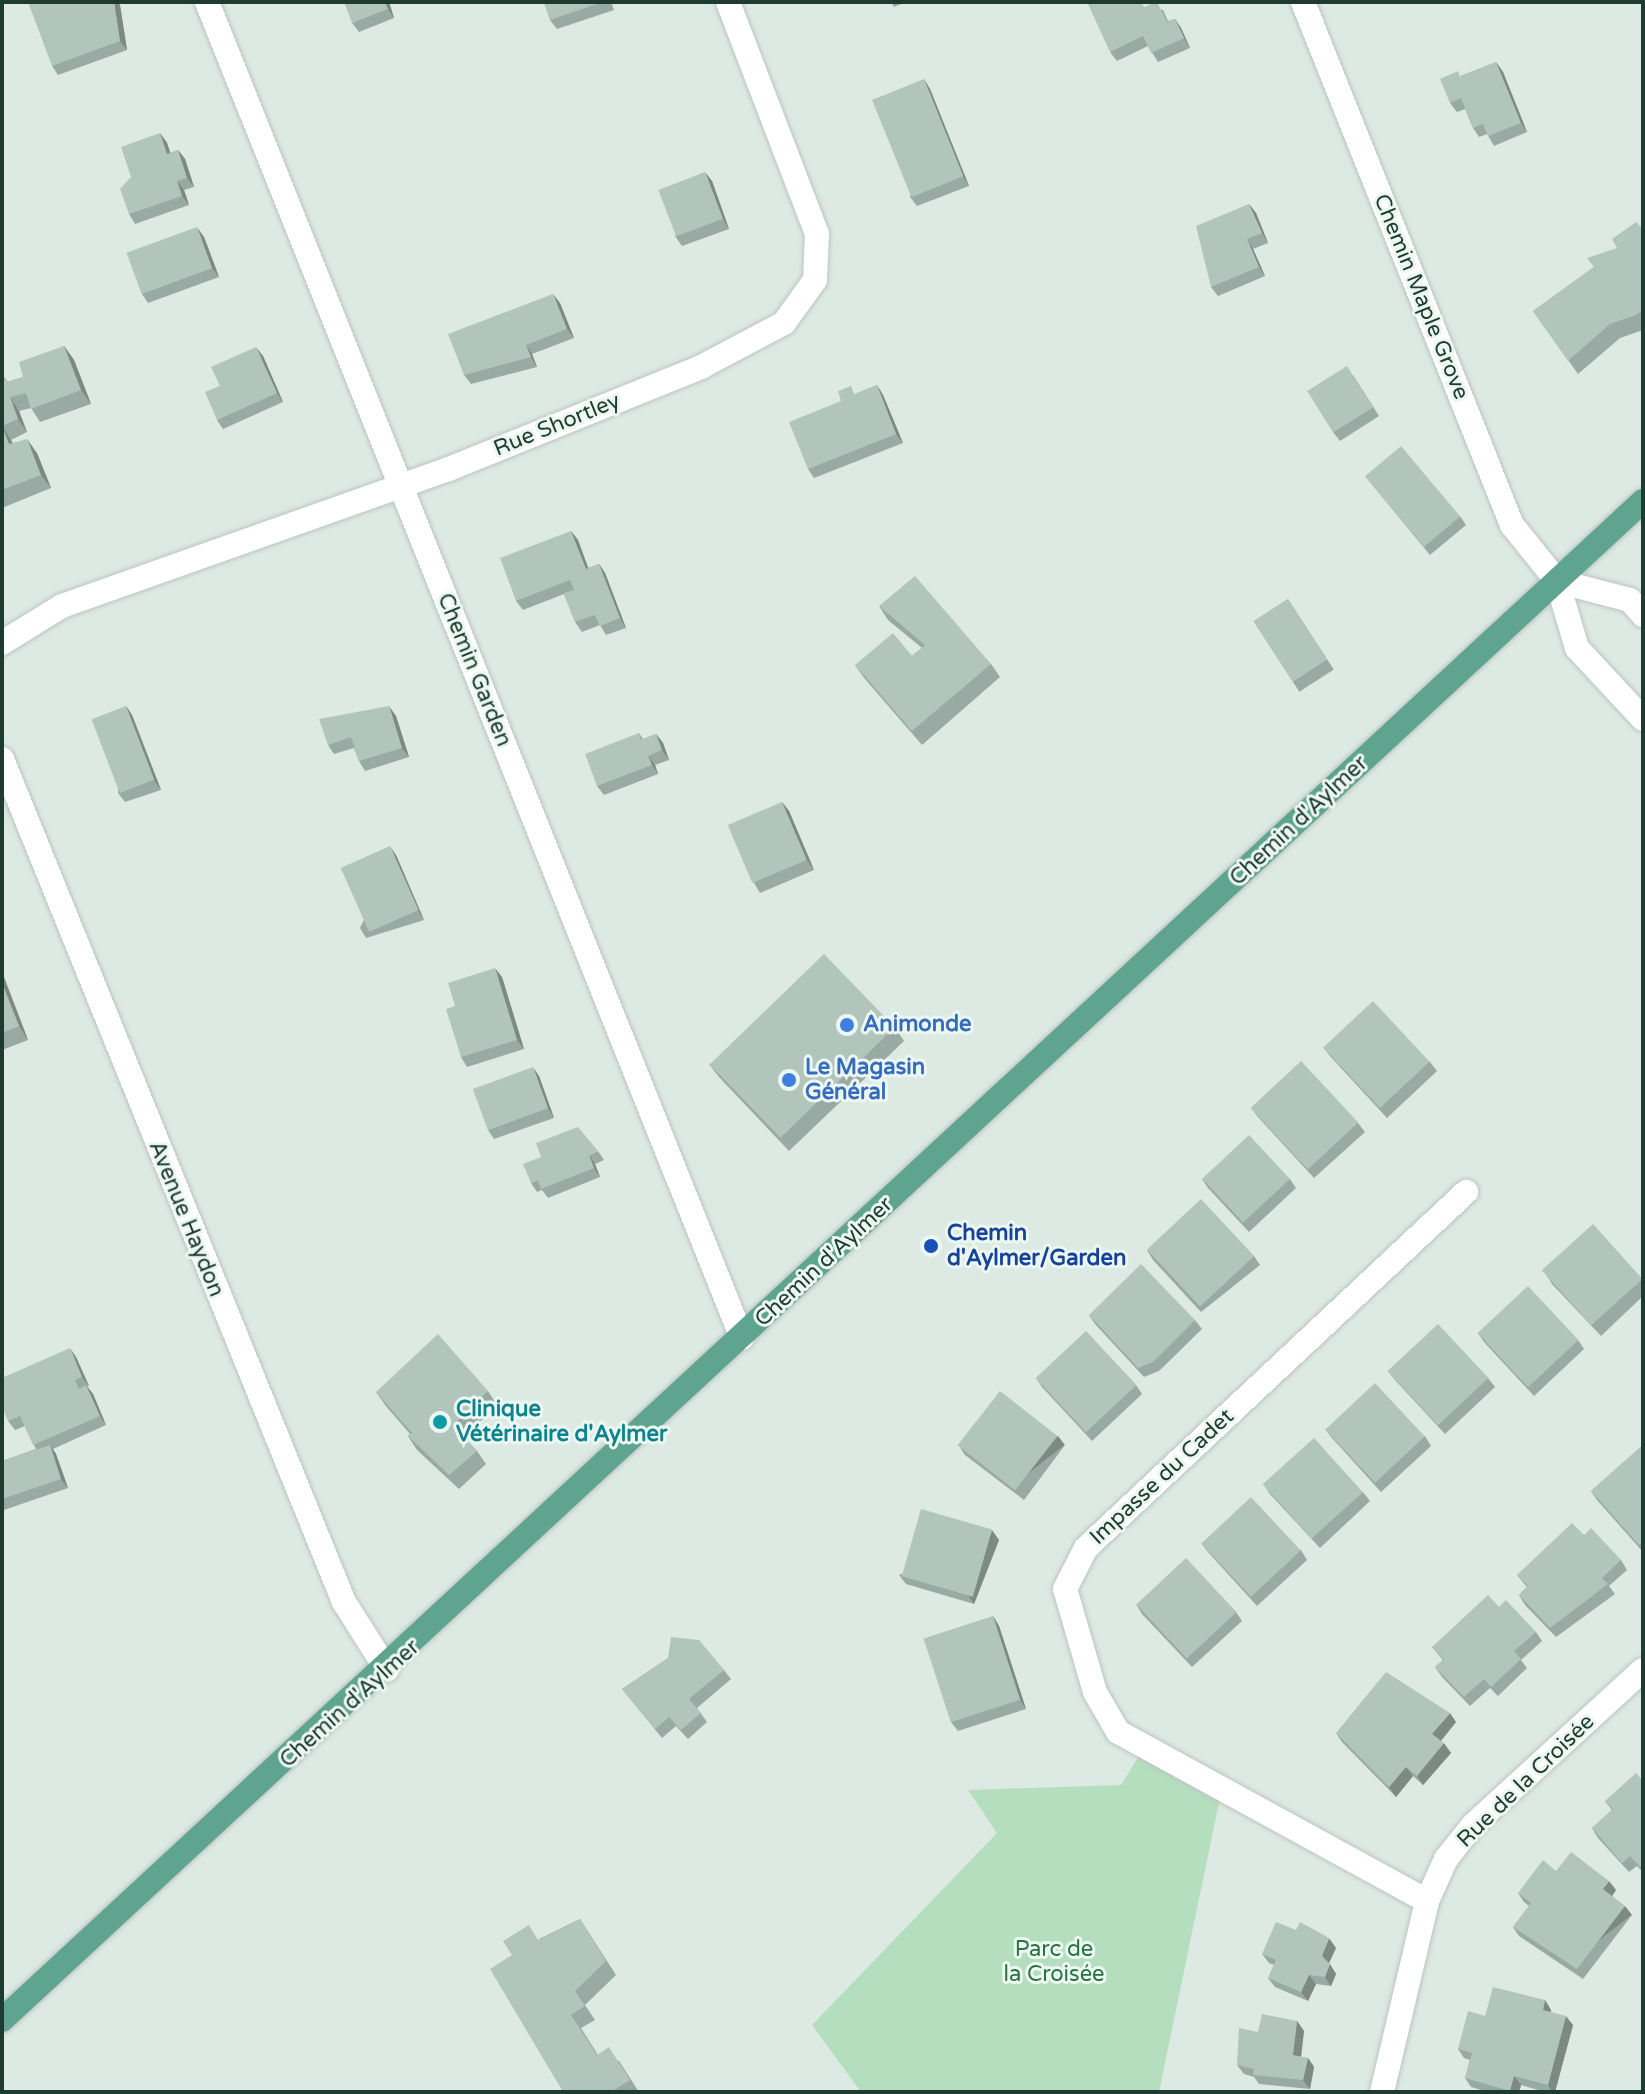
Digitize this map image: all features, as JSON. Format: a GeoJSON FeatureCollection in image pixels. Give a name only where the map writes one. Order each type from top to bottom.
{"type":"FeatureCollection","features":[{"type":"Feature","properties":{"kind":"main road","name":"Chemin d'Aylmer"},"geometry":{"type":"LineString","coordinates":[[2,2020],[387,1670],[1643,501]]}},
{"type":"Feature","properties":{"kind":"street","name":"Chemin Garden"},"geometry":{"type":"LineString","coordinates":[[207,2],[742,1338]]}},
{"type":"Feature","properties":{"kind":"street","name":"Rue Shortley"},"geometry":{"type":"LineString","coordinates":[[2,643],[62,606],[401,487],[747,346],[803,305],[815,280],[817,234],[728,2]]}},
{"type":"Feature","properties":{"kind":"street","name":"Chemin Maple Grove"},"geometry":{"type":"LineString","coordinates":[[1303,2],[1512,525],[1557,581]]}},
{"type":"Feature","properties":{"kind":"street"},"geometry":{"type":"LineString","coordinates":[[1557,581],[1630,600],[1643,615]]}},
{"type":"Feature","properties":{"kind":"street"},"geometry":{"type":"LineString","coordinates":[[1557,581],[1577,648],[1643,719]]}},
{"type":"Feature","properties":{"kind":"street","name":"Avenue Haydon"},"geometry":{"type":"LineString","coordinates":[[2,759],[344,1602],[387,1670]]}},
{"type":"Feature","properties":{"kind":"street","name":"Impasse du Cadet"},"geometry":{"type":"LineString","coordinates":[[1427,1901],[1118,1732],[1095,1692],[1065,1589],[1086,1548],[1466,1192]]}},
{"type":"Feature","properties":{"kind":"street","name":"Rue de la Croisée"},"geometry":{"type":"LineString","coordinates":[[1382,2092],[1427,1901],[1473,1825],[1643,1670]]}},
{"type":"Feature","properties":{"kind":"green space","name":"Parc de la Croisée"},"geometry":{"type":"Polygon","coordinates":[[[1142,1751],[1221,1793],[1159,2092],[861,2092],[812,2025],[997,1833],[968,1790],[1121,1785],[1142,1751]]]}},
{"type":"Feature","properties":{"kind":"building"},"geometry":{"type":"Polygon","coordinates":[[[28,2],[114,2],[120,41],[52,66],[28,2]]]}},
{"type":"Feature","properties":{"kind":"building"},"geometry":{"type":"Polygon","coordinates":[[[344,2],[385,2],[388,9],[352,23],[344,2]]]}},
{"type":"Feature","properties":{"kind":"building"},"geometry":{"type":"Polygon","coordinates":[[[544,2],[603,2],[550,20],[544,2]]]}},
{"type":"Feature","properties":{"kind":"building"},"geometry":{"type":"Polygon","coordinates":[[[1087,2],[1141,2],[1144,7],[1157,2],[1167,22],[1175,19],[1184,38],[1151,53],[1143,36],[1110,52],[1087,2]]]}},
{"type":"Feature","properties":{"kind":"building"},"geometry":{"type":"Polygon","coordinates":[[[1496,62],[1521,123],[1488,136],[1483,124],[1473,128],[1461,98],[1450,103],[1440,79],[1458,71],[1460,77],[1496,62]]]}},
{"type":"Feature","properties":{"kind":"building"},"geometry":{"type":"Polygon","coordinates":[[[924,79],[963,176],[911,197],[872,100],[924,79]]]}},
{"type":"Feature","properties":{"kind":"building"},"geometry":{"type":"Polygon","coordinates":[[[160,133],[167,154],[178,150],[187,178],[177,181],[182,196],[129,214],[120,189],[131,177],[121,147],[160,133]]]}},
{"type":"Feature","properties":{"kind":"building"},"geometry":{"type":"Polygon","coordinates":[[[705,172],[723,219],[676,237],[658,190],[705,172]]]}},
{"type":"Feature","properties":{"kind":"building"},"geometry":{"type":"Polygon","coordinates":[[[1249,204],[1262,233],[1247,239],[1259,267],[1211,287],[1196,226],[1249,204]]]}},
{"type":"Feature","properties":{"kind":"building"},"geometry":{"type":"Polygon","coordinates":[[[1636,222],[1643,229],[1643,310],[1610,324],[1568,361],[1533,311],[1594,267],[1587,258],[1617,248],[1612,239],[1636,222]]]}},
{"type":"Feature","properties":{"kind":"building"},"geometry":{"type":"Polygon","coordinates":[[[197,227],[212,268],[142,294],[127,253],[197,227]]]}},
{"type":"Feature","properties":{"kind":"building"},"geometry":{"type":"Polygon","coordinates":[[[553,294],[567,329],[526,345],[531,357],[464,375],[448,334],[553,294]]]}},
{"type":"Feature","properties":{"kind":"building"},"geometry":{"type":"Polygon","coordinates":[[[64,346],[81,390],[31,409],[26,393],[10,397],[18,419],[2,426],[2,374],[7,382],[23,377],[19,362],[64,346]]]}},
{"type":"Feature","properties":{"kind":"building"},"geometry":{"type":"Polygon","coordinates":[[[256,347],[277,393],[217,420],[205,392],[220,386],[211,367],[256,347]]]}},
{"type":"Feature","properties":{"kind":"building"},"geometry":{"type":"Polygon","coordinates":[[[1347,366],[1373,408],[1333,432],[1307,391],[1347,366]]]}},
{"type":"Feature","properties":{"kind":"building"},"geometry":{"type":"Polygon","coordinates":[[[877,385],[896,434],[808,469],[789,422],[841,401],[838,391],[851,386],[854,394],[877,385]]]}},
{"type":"Feature","properties":{"kind":"building"},"geometry":{"type":"Polygon","coordinates":[[[2,426],[9,444],[27,439],[41,475],[2,490],[2,426]]]}},
{"type":"Feature","properties":{"kind":"building"},"geometry":{"type":"Polygon","coordinates":[[[1401,446],[1460,516],[1424,547],[1365,476],[1401,446]]]}},
{"type":"Feature","properties":{"kind":"building"},"geometry":{"type":"Polygon","coordinates":[[[571,531],[586,569],[599,564],[620,618],[600,626],[595,615],[575,622],[564,593],[574,590],[570,580],[516,601],[500,558],[571,531]]]}},
{"type":"Feature","properties":{"kind":"building"},"geometry":{"type":"Polygon","coordinates":[[[915,576],[991,664],[912,731],[855,665],[893,633],[912,656],[925,645],[879,606],[915,576]]]}},
{"type":"Feature","properties":{"kind":"building"},"geometry":{"type":"Polygon","coordinates":[[[1288,599],[1327,659],[1293,682],[1254,621],[1288,599]]]}},
{"type":"Feature","properties":{"kind":"building"},"geometry":{"type":"Polygon","coordinates":[[[126,706],[154,780],[120,793],[91,719],[126,706]]]}},
{"type":"Feature","properties":{"kind":"building"},"geometry":{"type":"Polygon","coordinates":[[[389,706],[402,748],[359,761],[351,737],[328,745],[319,719],[389,706]]]}},
{"type":"Feature","properties":{"kind":"building"},"geometry":{"type":"Polygon","coordinates":[[[639,733],[641,740],[656,734],[662,750],[648,756],[652,765],[597,786],[585,754],[639,733]]]}},
{"type":"Feature","properties":{"kind":"building"},"geometry":{"type":"Polygon","coordinates":[[[782,802],[807,860],[752,883],[728,825],[782,802]]]}},
{"type":"Feature","properties":{"kind":"building"},"geometry":{"type":"Polygon","coordinates":[[[390,846],[418,910],[369,932],[341,868],[390,846]]]}},
{"type":"Feature","properties":{"kind":"building"},"geometry":{"type":"Polygon","coordinates":[[[824,954],[895,1027],[780,1138],[710,1064],[824,954]]]}},
{"type":"Feature","properties":{"kind":"building"},"geometry":{"type":"Polygon","coordinates":[[[495,968],[517,1040],[461,1057],[446,1009],[455,1006],[448,983],[495,968]]]}},
{"type":"Feature","properties":{"kind":"building"},"geometry":{"type":"Polygon","coordinates":[[[2,983],[19,1026],[2,1033],[2,983]]]}},
{"type":"Feature","properties":{"kind":"building"},"geometry":{"type":"Polygon","coordinates":[[[1373,1001],[1430,1062],[1380,1108],[1323,1047],[1373,1001]]]}},
{"type":"Feature","properties":{"kind":"building"},"geometry":{"type":"Polygon","coordinates":[[[1301,1061],[1358,1122],[1308,1169],[1251,1108],[1301,1061]]]}},
{"type":"Feature","properties":{"kind":"building"},"geometry":{"type":"Polygon","coordinates":[[[533,1067],[548,1108],[488,1130],[473,1089],[533,1067]]]}},
{"type":"Feature","properties":{"kind":"building"},"geometry":{"type":"Polygon","coordinates":[[[578,1127],[598,1151],[589,1155],[594,1168],[541,1189],[538,1180],[531,1183],[523,1164],[541,1157],[536,1143],[578,1127]]]}},
{"type":"Feature","properties":{"kind":"building"},"geometry":{"type":"Polygon","coordinates":[[[1249,1135],[1290,1179],[1243,1223],[1202,1179],[1249,1135]]]}},
{"type":"Feature","properties":{"kind":"building"},"geometry":{"type":"Polygon","coordinates":[[[1201,1199],[1254,1256],[1200,1307],[1147,1249],[1201,1199]]]}},
{"type":"Feature","properties":{"kind":"building"},"geometry":{"type":"Polygon","coordinates":[[[1593,1224],[1643,1279],[1591,1325],[1542,1270],[1593,1224]]]}},
{"type":"Feature","properties":{"kind":"building"},"geometry":{"type":"Polygon","coordinates":[[[1141,1264],[1195,1320],[1153,1362],[1138,1368],[1089,1315],[1141,1264]]]}},
{"type":"Feature","properties":{"kind":"building"},"geometry":{"type":"Polygon","coordinates":[[[1528,1286],[1578,1340],[1528,1387],[1478,1333],[1528,1286]]]}},
{"type":"Feature","properties":{"kind":"building"},"geometry":{"type":"Polygon","coordinates":[[[1438,1324],[1488,1378],[1438,1425],[1388,1371],[1438,1324]]]}},
{"type":"Feature","properties":{"kind":"building"},"geometry":{"type":"Polygon","coordinates":[[[1086,1331],[1136,1385],[1086,1432],[1036,1378],[1086,1331]]]}},
{"type":"Feature","properties":{"kind":"building","name":"Clinique Vétérinaire d'Aylmer"},"geometry":{"type":"Polygon","coordinates":[[[438,1334],[488,1391],[453,1425],[477,1451],[449,1475],[408,1436],[412,1433],[376,1392],[438,1334]]]}},
{"type":"Feature","properties":{"kind":"building"},"geometry":{"type":"Polygon","coordinates":[[[70,1348],[82,1377],[75,1380],[79,1389],[86,1385],[100,1416],[33,1445],[20,1416],[8,1421],[2,1407],[2,1378],[70,1348]]]}},
{"type":"Feature","properties":{"kind":"building"},"geometry":{"type":"Polygon","coordinates":[[[1375,1383],[1425,1436],[1375,1483],[1325,1429],[1375,1383]]]}},
{"type":"Feature","properties":{"kind":"building"},"geometry":{"type":"Polygon","coordinates":[[[1000,1391],[1058,1436],[1015,1490],[958,1445],[1000,1391]]]}},
{"type":"Feature","properties":{"kind":"building"},"geometry":{"type":"Polygon","coordinates":[[[1314,1438],[1363,1492],[1312,1538],[1263,1484],[1314,1438]]]}},
{"type":"Feature","properties":{"kind":"building"},"geometry":{"type":"Polygon","coordinates":[[[50,1445],[61,1479],[2,1499],[2,1461],[50,1445]]]}},
{"type":"Feature","properties":{"kind":"building"},"geometry":{"type":"Polygon","coordinates":[[[1643,1445],[1643,1542],[1639,1545],[1591,1491],[1643,1445]]]}},
{"type":"Feature","properties":{"kind":"building"},"geometry":{"type":"Polygon","coordinates":[[[1251,1497],[1301,1550],[1251,1597],[1201,1543],[1251,1497]]]}},
{"type":"Feature","properties":{"kind":"building"},"geometry":{"type":"Polygon","coordinates":[[[921,1509],[992,1529],[973,1597],[902,1576],[921,1509]]]}},
{"type":"Feature","properties":{"kind":"building"},"geometry":{"type":"Polygon","coordinates":[[[1572,1523],[1584,1535],[1591,1528],[1621,1560],[1602,1578],[1608,1584],[1550,1628],[1519,1595],[1528,1586],[1517,1575],[1572,1523]]]}},
{"type":"Feature","properties":{"kind":"building"},"geometry":{"type":"Polygon","coordinates":[[[1186,1558],[1236,1612],[1187,1658],[1136,1604],[1186,1558]]]}},
{"type":"Feature","properties":{"kind":"building"},"geometry":{"type":"Polygon","coordinates":[[[1488,1595],[1499,1607],[1506,1600],[1536,1632],[1514,1651],[1521,1659],[1491,1687],[1484,1679],[1464,1697],[1435,1667],[1444,1659],[1432,1647],[1488,1595]]]}},
{"type":"Feature","properties":{"kind":"building"},"geometry":{"type":"Polygon","coordinates":[[[993,1616],[1020,1700],[951,1722],[924,1639],[993,1616]]]}},
{"type":"Feature","properties":{"kind":"building"},"geometry":{"type":"Polygon","coordinates":[[[671,1637],[699,1640],[724,1670],[689,1699],[701,1713],[681,1730],[669,1717],[655,1729],[622,1689],[668,1658],[671,1637]]]}},
{"type":"Feature","properties":{"kind":"building"},"geometry":{"type":"Polygon","coordinates":[[[1386,1672],[1450,1713],[1432,1734],[1444,1743],[1417,1776],[1406,1767],[1389,1787],[1336,1733],[1386,1672]]]}},
{"type":"Feature","properties":{"kind":"building"},"geometry":{"type":"Polygon","coordinates":[[[1636,1773],[1643,1781],[1643,1865],[1640,1867],[1630,1856],[1622,1863],[1592,1828],[1613,1809],[1605,1801],[1636,1773]]]}},
{"type":"Feature","properties":{"kind":"building"},"geometry":{"type":"Polygon","coordinates":[[[1571,1852],[1609,1881],[1603,1889],[1625,1906],[1577,1969],[1513,1927],[1531,1903],[1518,1893],[1543,1860],[1556,1871],[1571,1852]]]}},
{"type":"Feature","properties":{"kind":"building"},"geometry":{"type":"Polygon","coordinates":[[[580,1919],[606,1961],[575,1991],[585,2006],[571,2015],[597,2055],[609,2047],[630,2080],[611,2092],[563,2092],[490,1969],[512,1955],[503,1941],[529,1925],[538,1940],[580,1919]]]}},
{"type":"Feature","properties":{"kind":"building"},"geometry":{"type":"Polygon","coordinates":[[[1276,1922],[1296,1930],[1300,1922],[1329,1938],[1322,1956],[1330,1964],[1325,1977],[1309,1975],[1301,1992],[1268,1978],[1276,1960],[1262,1954],[1276,1922]]]}},
{"type":"Feature","properties":{"kind":"building"},"geometry":{"type":"Polygon","coordinates":[[[1493,1987],[1545,2000],[1543,2010],[1566,2016],[1548,2085],[1514,2076],[1510,2091],[1465,2078],[1472,2053],[1458,2049],[1468,2011],[1485,2016],[1493,1987]]]}},
{"type":"Feature","properties":{"kind":"building"},"geometry":{"type":"Polygon","coordinates":[[[1262,2014],[1297,2021],[1293,2055],[1308,2058],[1303,2080],[1253,2075],[1254,2069],[1237,2065],[1239,2028],[1258,2032],[1262,2014]]]}},
{"type":"Feature","properties":{"kind":"place","name":"Animonde"},"geometry":{"type":"Point","coordinates":[847,1025]}},
{"type":"Feature","properties":{"kind":"place","name":"Le Magasin Général"},"geometry":{"type":"Point","coordinates":[789,1080]}},
{"type":"Feature","properties":{"kind":"place","name":"Chemin d'Aylmer/Garden"},"geometry":{"type":"Point","coordinates":[931,1246]}},
{"type":"Feature","properties":{"kind":"place","name":"Clinique Vétérinaire d'Aylmer"},"geometry":{"type":"Point","coordinates":[440,1422]}}]}
